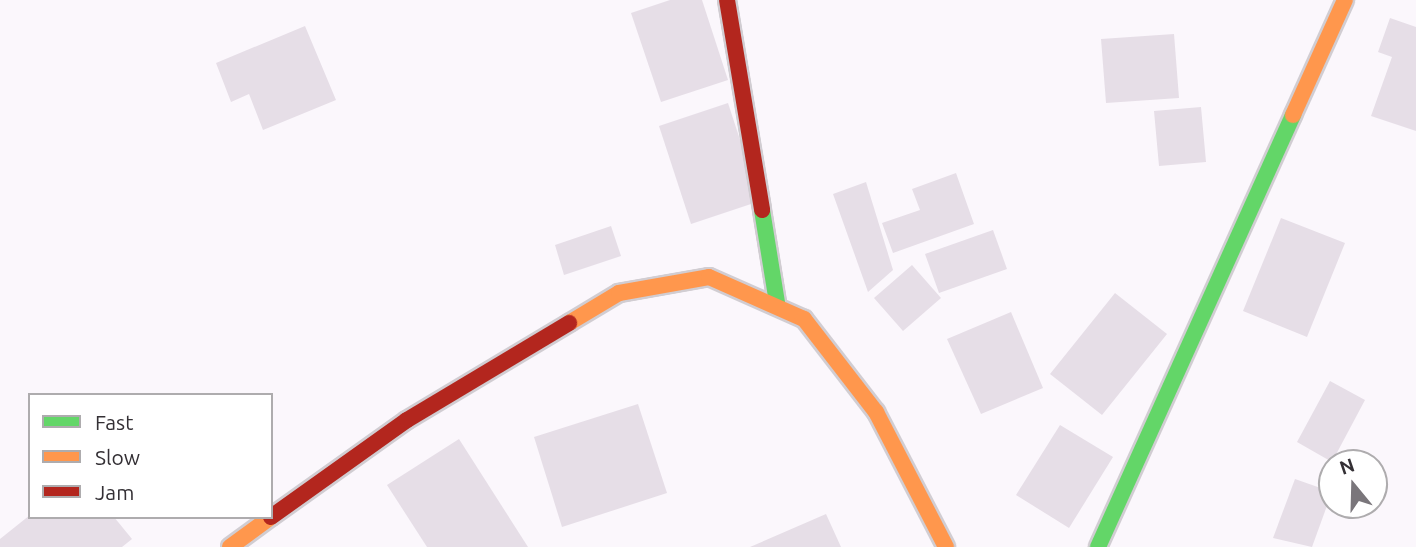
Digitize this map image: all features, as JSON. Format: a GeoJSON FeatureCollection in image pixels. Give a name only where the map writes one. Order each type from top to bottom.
{"type":"FeatureCollection","features":[{"type":"Feature","properties":{"kind":"street"},"geometry":{"type":"LineString","coordinates":[[727,0],[777,303]]}},
{"type":"Feature","properties":{"kind":"street"},"geometry":{"type":"LineString","coordinates":[[1098,547],[1345,0]]}},
{"type":"Feature","properties":{"kind":"street"},"geometry":{"type":"LineString","coordinates":[[273,516],[407,420],[619,293],[709,277],[777,303],[804,319],[876,412],[946,547]]}},
{"type":"Feature","properties":{"kind":"street"},"geometry":{"type":"LineString","coordinates":[[230,547],[268,519]]}},
{"type":"Feature","properties":{"kind":"building"},"geometry":{"type":"Polygon","coordinates":[[[670,0],[702,0],[728,80],[661,102],[631,13],[670,0]]]}},
{"type":"Feature","properties":{"kind":"building"},"geometry":{"type":"Polygon","coordinates":[[[1390,18],[1416,27],[1416,131],[1371,116],[1392,57],[1378,52],[1390,18]]]}},
{"type":"Feature","properties":{"kind":"building"},"geometry":{"type":"Polygon","coordinates":[[[305,26],[336,100],[263,130],[249,94],[231,102],[216,63],[305,26]]]}},
{"type":"Feature","properties":{"kind":"building"},"geometry":{"type":"Polygon","coordinates":[[[1174,34],[1179,98],[1106,103],[1101,39],[1174,34]]]}},
{"type":"Feature","properties":{"kind":"building"},"geometry":{"type":"Polygon","coordinates":[[[728,103],[760,201],[691,224],[659,126],[728,103]]]}},
{"type":"Feature","properties":{"kind":"building"},"geometry":{"type":"Polygon","coordinates":[[[1201,107],[1206,162],[1159,166],[1154,111],[1201,107]]]}},
{"type":"Feature","properties":{"kind":"building"},"geometry":{"type":"Polygon","coordinates":[[[956,173],[974,224],[893,253],[882,223],[920,210],[912,189],[956,173]]]}},
{"type":"Feature","properties":{"kind":"building"},"geometry":{"type":"Polygon","coordinates":[[[866,182],[893,270],[868,292],[833,194],[866,182]]]}},
{"type":"Feature","properties":{"kind":"building"},"geometry":{"type":"Polygon","coordinates":[[[1281,218],[1345,243],[1307,337],[1243,311],[1281,218]]]}},
{"type":"Feature","properties":{"kind":"building"},"geometry":{"type":"Polygon","coordinates":[[[611,226],[621,256],[564,275],[555,245],[611,226]]]}},
{"type":"Feature","properties":{"kind":"building"},"geometry":{"type":"Polygon","coordinates":[[[993,230],[1007,269],[939,293],[925,254],[993,230]]]}},
{"type":"Feature","properties":{"kind":"building"},"geometry":{"type":"Polygon","coordinates":[[[912,265],[941,298],[903,331],[874,298],[912,265]]]}},
{"type":"Feature","properties":{"kind":"building"},"geometry":{"type":"Polygon","coordinates":[[[1115,293],[1167,334],[1102,415],[1050,374],[1115,293]]]}},
{"type":"Feature","properties":{"kind":"building"},"geometry":{"type":"Polygon","coordinates":[[[1011,312],[1043,388],[981,414],[947,339],[1011,312]]]}},
{"type":"Feature","properties":{"kind":"building"},"geometry":{"type":"Polygon","coordinates":[[[1330,381],[1365,400],[1339,449],[1318,449],[1318,454],[1297,442],[1330,381]]]}},
{"type":"Feature","properties":{"kind":"building"},"geometry":{"type":"Polygon","coordinates":[[[638,404],[667,493],[562,527],[534,437],[638,404]]]}},
{"type":"Feature","properties":{"kind":"building"},"geometry":{"type":"Polygon","coordinates":[[[1060,425],[1113,457],[1069,528],[1016,495],[1060,425]]]}},
{"type":"Feature","properties":{"kind":"building"},"geometry":{"type":"Polygon","coordinates":[[[459,439],[528,547],[427,547],[387,485],[459,439]]]}},
{"type":"Feature","properties":{"kind":"building"},"geometry":{"type":"Polygon","coordinates":[[[1295,479],[1318,487],[1318,519],[1322,519],[1312,547],[1273,538],[1295,479]]]}},
{"type":"Feature","properties":{"kind":"building"},"geometry":{"type":"Polygon","coordinates":[[[826,514],[841,547],[750,547],[826,514]]]}},
{"type":"Feature","properties":{"kind":"building"},"geometry":{"type":"Polygon","coordinates":[[[28,517],[28,519],[116,519],[132,539],[122,547],[0,547],[0,539],[28,517]]]}},
{"type":"Feature","properties":{"kind":"traffic: fast"},"geometry":{"type":"LineString","coordinates":[[1098,547],[1293,115]]}},
{"type":"Feature","properties":{"kind":"traffic: fast"},"geometry":{"type":"LineString","coordinates":[[762,210],[777,303]]}},
{"type":"Feature","properties":{"kind":"traffic: slow"},"geometry":{"type":"LineString","coordinates":[[1293,115],[1345,0]]}},
{"type":"Feature","properties":{"kind":"traffic: slow"},"geometry":{"type":"LineString","coordinates":[[569,323],[619,293],[709,277],[804,319],[876,412],[946,547]]}},
{"type":"Feature","properties":{"kind":"traffic: slow"},"geometry":{"type":"LineString","coordinates":[[230,547],[268,519]]}},
{"type":"Feature","properties":{"kind":"traffic: jam"},"geometry":{"type":"LineString","coordinates":[[727,0],[762,210]]}},
{"type":"Feature","properties":{"kind":"traffic: jam"},"geometry":{"type":"LineString","coordinates":[[273,516],[407,420],[569,323]]}}]}
